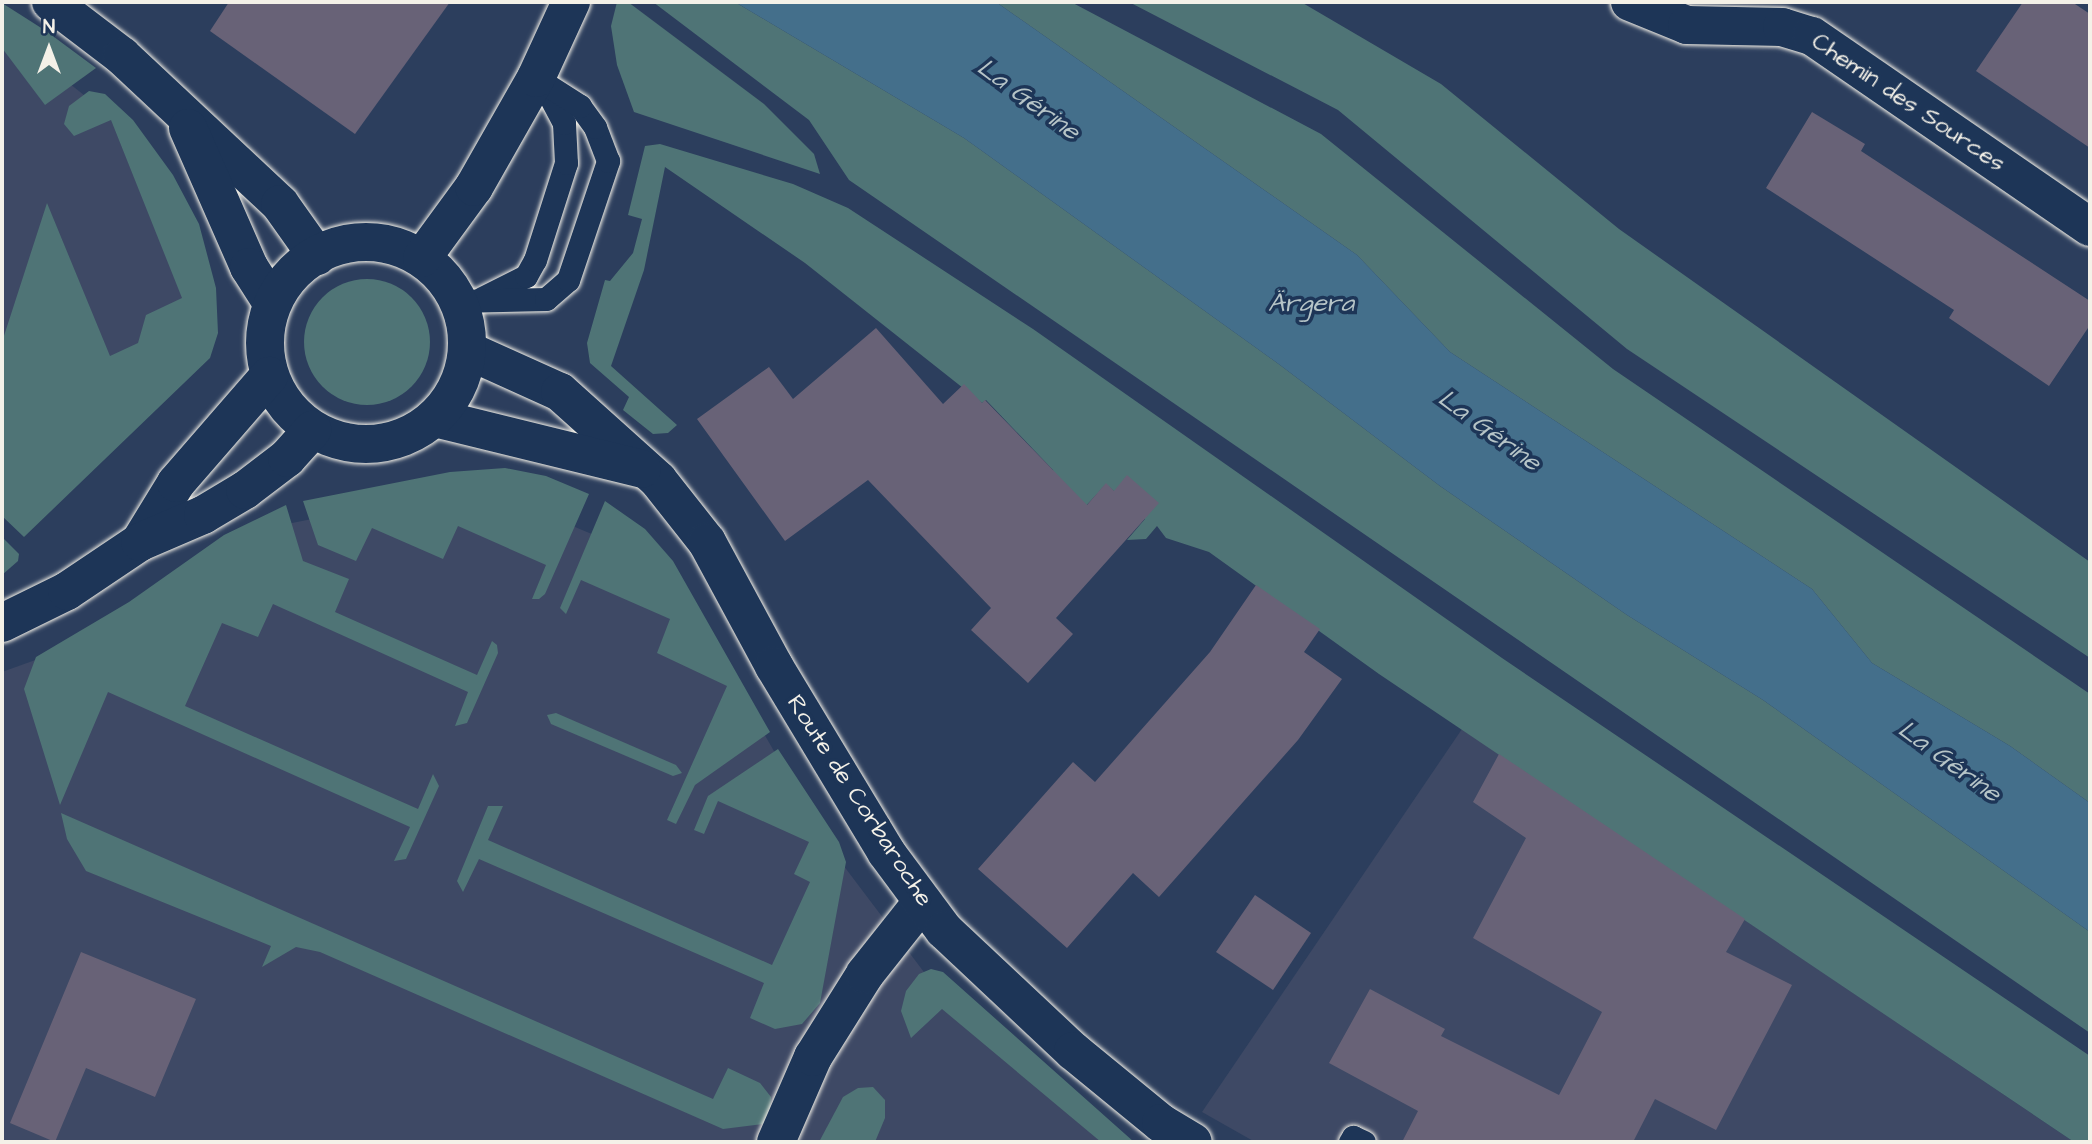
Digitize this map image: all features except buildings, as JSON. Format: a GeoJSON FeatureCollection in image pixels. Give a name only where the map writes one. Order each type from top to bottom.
{"type":"FeatureCollection","features":[{"type":"Feature","properties":{"kind":"street"},"geometry":{"type":"LineString","coordinates":[[51,2],[122,56],[183,117],[281,204],[317,256]]}},
{"type":"Feature","properties":{"kind":"street","name":"Chemin des Sources"},"geometry":{"type":"LineString","coordinates":[[1630,2],[1687,24],[1782,27],[1812,36],[2090,227]]}},
{"type":"Feature","properties":{"kind":"street"},"geometry":{"type":"LineString","coordinates":[[422,258],[474,187],[536,78],[570,5]]}},
{"type":"Feature","properties":{"kind":"street"},"geometry":{"type":"LineString","coordinates":[[183,117],[249,267],[272,303]]}},
{"type":"Feature","properties":{"kind":"street"},"geometry":{"type":"LineString","coordinates":[[360,242],[393,245],[422,258],[470,300],[468,351],[455,399],[439,419],[399,439],[354,442],[312,430],[279,396],[269,376],[264,330],[279,289],[317,256],[360,242]]}},
{"type":"Feature","properties":{"kind":"street","name":"Route de Corbaroche"},"geometry":{"type":"LineString","coordinates":[[468,351],[560,392],[681,506],[707,542],[796,704],[886,852],[944,930],[1073,1051],[1161,1123],[1193,1142]]}},
{"type":"Feature","properties":{"kind":"street"},"geometry":{"type":"LineString","coordinates":[[140,542],[176,483],[269,376]]}},
{"type":"Feature","properties":{"kind":"street","name":"Route de Corbaroche"},"geometry":{"type":"LineString","coordinates":[[439,419],[500,437],[620,460],[644,469]]}},
{"type":"Feature","properties":{"kind":"street"},"geometry":{"type":"LineString","coordinates":[[2,623],[67,591],[140,542],[203,515],[245,490],[287,458],[312,430]]}},
{"type":"Feature","properties":{"kind":"street"},"geometry":{"type":"LineString","coordinates":[[776,1142],[813,1057],[865,974],[922,902]]}},
{"type":"Feature","properties":{"kind":"lane"},"geometry":{"type":"LineString","coordinates":[[470,300],[546,299],[568,280],[608,161],[595,127],[580,106],[536,78]]}},
{"type":"Feature","properties":{"kind":"lane"},"geometry":{"type":"LineString","coordinates":[[470,300],[526,276],[535,260],[566,163],[564,123],[558,106],[536,78]]}},
{"type":"Feature","properties":{"kind":"lane"},"geometry":{"type":"LineString","coordinates":[[1350,1142],[1353,1137],[1364,1142]]}},
{"type":"Feature","properties":{"kind":"shaded area"},"geometry":{"type":"Polygon","coordinates":[[[2,30],[128,130],[198,343],[2,487],[2,30]]]}},
{"type":"Feature","properties":{"kind":"shaded area"},"geometry":{"type":"Polygon","coordinates":[[[477,486],[642,555],[698,619],[828,845],[939,992],[1118,1142],[2,1142],[2,672],[91,640],[267,528],[477,486]]]}},
{"type":"Feature","properties":{"kind":"shaded area"},"geometry":{"type":"Polygon","coordinates":[[[1462,729],[2074,1142],[1255,1142],[1202,1112],[1462,729]]]}},
{"type":"Feature","properties":{"kind":"green space"},"geometry":{"type":"Polygon","coordinates":[[[617,2],[628,2],[764,104],[814,154],[820,174],[634,112],[617,65],[611,26],[617,2]]]}},
{"type":"Feature","properties":{"kind":"green space"},"geometry":{"type":"Polygon","coordinates":[[[653,2],[735,2],[964,138],[1280,365],[1440,486],[1627,615],[1763,700],[2090,932],[2090,1033],[849,180],[809,120],[653,2]]]}},
{"type":"Feature","properties":{"kind":"green space"},"geometry":{"type":"Polygon","coordinates":[[[996,2],[1071,2],[1321,134],[1613,369],[2090,694],[2090,803],[2010,746],[1872,663],[1812,589],[1450,352],[1357,255],[996,2]]]}},
{"type":"Feature","properties":{"kind":"green space"},"geometry":{"type":"Polygon","coordinates":[[[1129,2],[1301,2],[1441,84],[1619,229],[2090,562],[2090,658],[1627,349],[1338,110],[1129,2]]]}},
{"type":"Feature","properties":{"kind":"green space"},"geometry":{"type":"Polygon","coordinates":[[[2,3],[96,68],[45,105],[2,48],[2,3]]]}},
{"type":"Feature","properties":{"kind":"green space"},"geometry":{"type":"Polygon","coordinates":[[[89,91],[105,94],[133,120],[173,175],[199,224],[216,288],[218,333],[210,358],[24,537],[2,516],[2,342],[47,203],[110,356],[138,343],[146,315],[182,298],[111,120],[74,136],[64,124],[69,106],[89,91]]]}},
{"type":"Feature","properties":{"kind":"green space"},"geometry":{"type":"Polygon","coordinates":[[[660,144],[793,184],[848,208],[1033,329],[1502,658],[2090,1056],[2090,1142],[2074,1142],[1379,674],[1209,552],[1166,538],[1157,526],[1146,539],[1127,540],[1145,519],[1106,484],[1063,531],[1053,470],[986,400],[982,403],[805,263],[665,167],[644,270],[611,366],[677,425],[668,433],[653,434],[623,410],[629,397],[590,363],[587,343],[605,280],[610,281],[633,253],[642,219],[628,215],[645,146],[660,144]]]}},
{"type":"Feature","properties":{"kind":"green space"},"geometry":{"type":"Polygon","coordinates":[[[367,279],[391,284],[411,298],[425,318],[430,342],[425,366],[411,386],[391,400],[367,405],[343,400],[323,386],[309,366],[304,342],[309,318],[323,298],[343,284],[367,279]]]}},
{"type":"Feature","properties":{"kind":"green space"},"geometry":{"type":"Polygon","coordinates":[[[505,468],[546,476],[589,494],[545,594],[539,599],[532,599],[546,565],[458,526],[443,559],[372,528],[356,561],[318,545],[303,501],[450,472],[505,468]]]}},
{"type":"Feature","properties":{"kind":"green space"},"geometry":{"type":"Polygon","coordinates":[[[605,501],[645,529],[673,561],[770,732],[695,785],[676,824],[667,820],[727,686],[657,653],[670,619],[581,580],[566,614],[560,608],[605,501]]]}},
{"type":"Feature","properties":{"kind":"green space"},"geometry":{"type":"Polygon","coordinates":[[[286,505],[303,561],[349,579],[335,612],[477,675],[492,641],[497,645],[498,653],[467,723],[455,726],[468,692],[273,604],[258,637],[222,623],[185,706],[418,809],[433,774],[439,786],[406,859],[394,861],[410,827],[108,692],[60,805],[24,689],[36,657],[129,602],[224,535],[286,505]]]}},
{"type":"Feature","properties":{"kind":"green space"},"geometry":{"type":"Polygon","coordinates":[[[2,537],[19,554],[18,561],[2,575],[2,537]]]}},
{"type":"Feature","properties":{"kind":"green space"},"geometry":{"type":"Polygon","coordinates":[[[556,713],[676,765],[682,773],[673,776],[551,724],[547,715],[556,713]]]}},
{"type":"Feature","properties":{"kind":"green space"},"geometry":{"type":"Polygon","coordinates":[[[778,749],[839,842],[846,862],[820,1003],[802,1024],[775,1029],[750,1018],[764,983],[479,859],[463,892],[457,881],[488,806],[503,806],[488,840],[772,965],[810,882],[794,874],[809,842],[718,801],[704,834],[694,830],[708,796],[778,749]]]}},
{"type":"Feature","properties":{"kind":"green space"},"geometry":{"type":"Polygon","coordinates":[[[61,813],[713,1099],[728,1068],[760,1083],[771,1097],[770,1111],[763,1124],[723,1129],[320,952],[296,947],[262,967],[271,946],[86,871],[67,839],[61,813]]]}},
{"type":"Feature","properties":{"kind":"green space"},"geometry":{"type":"Polygon","coordinates":[[[931,969],[943,972],[1134,1142],[1101,1142],[942,1009],[911,1038],[901,1011],[906,991],[919,974],[931,969]]]}},
{"type":"Feature","properties":{"kind":"green space"},"geometry":{"type":"Polygon","coordinates":[[[873,1087],[885,1100],[885,1118],[875,1142],[819,1142],[843,1097],[858,1088],[873,1087]]]}},
{"type":"Feature","properties":{"kind":"water","name":"Ärgera"},"geometry":{"type":"Polygon","coordinates":[[[735,2],[996,2],[1357,255],[1450,352],[1812,589],[1872,663],[2010,746],[2090,803],[2090,932],[1763,700],[1627,615],[1440,486],[1280,365],[964,138],[735,2]]]}},
{"type":"Feature","properties":{"kind":"water label","name":"La Gérine"},"geometry":{"type":"Point","coordinates":[1028,100]}},
{"type":"Feature","properties":{"kind":"water label","name":"La Gérine"},"geometry":{"type":"Point","coordinates":[1489,431]}},
{"type":"Feature","properties":{"kind":"water label","name":"La Gérine"},"geometry":{"type":"Point","coordinates":[1949,762]}}]}
